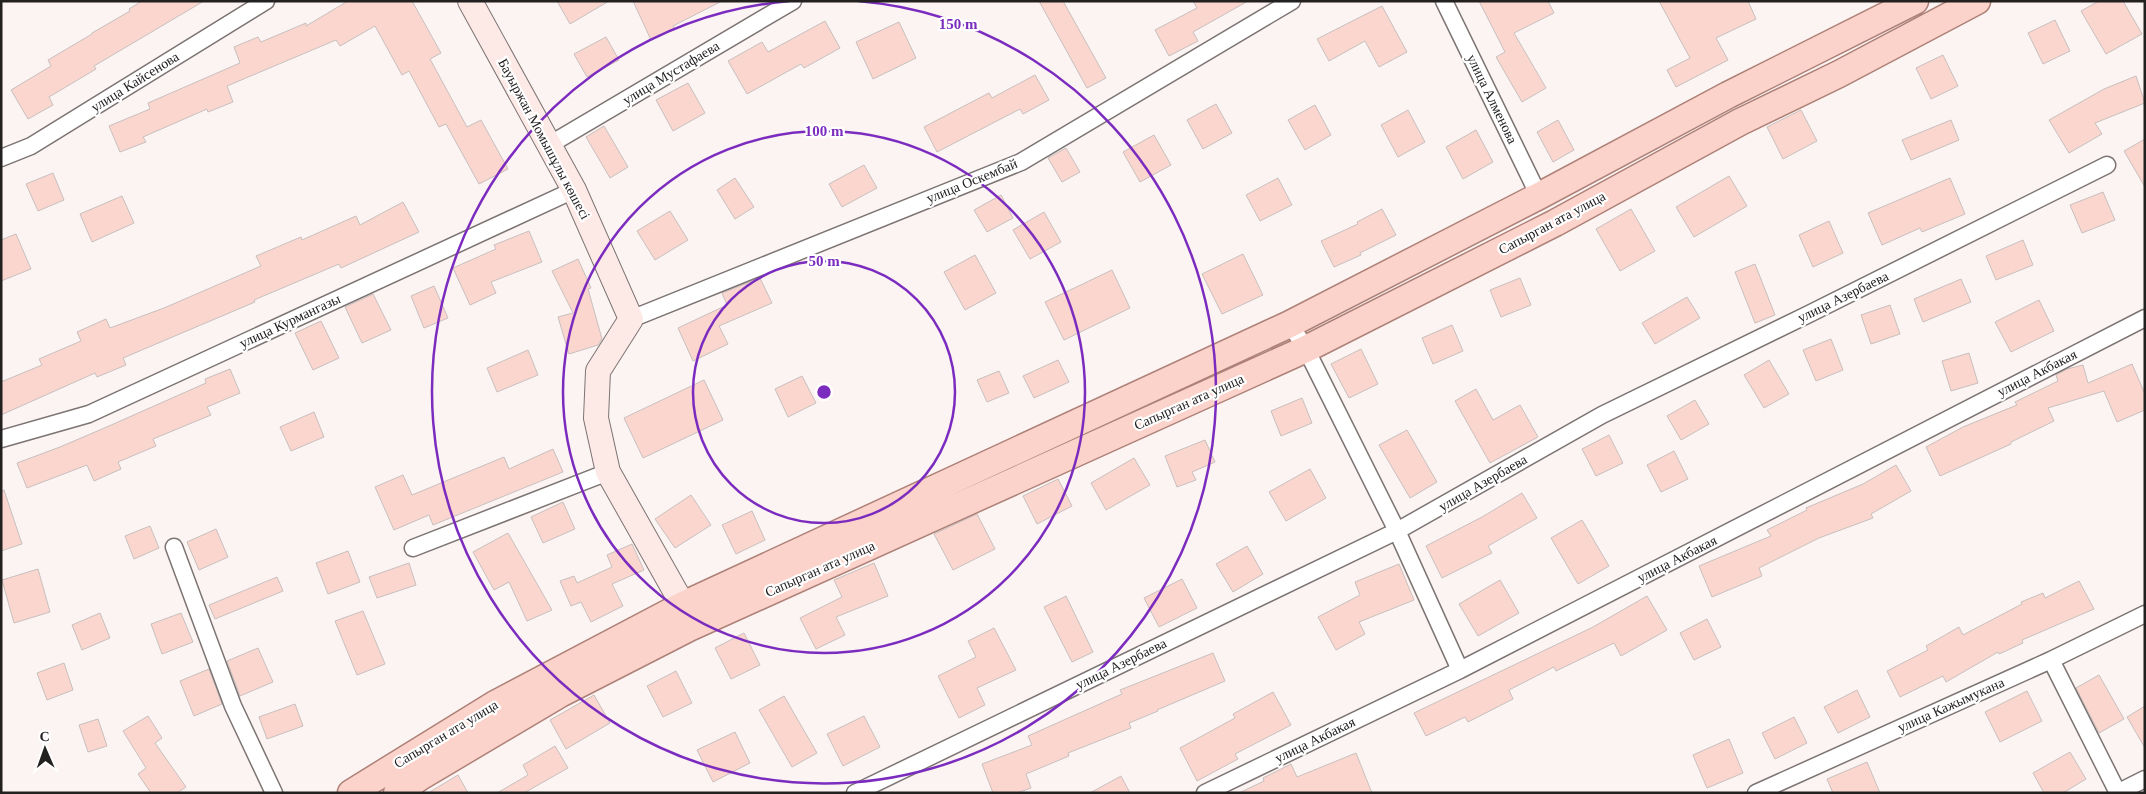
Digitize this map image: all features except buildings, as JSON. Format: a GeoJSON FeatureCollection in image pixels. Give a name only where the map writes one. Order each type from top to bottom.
{"type":"FeatureCollection","features":[{"type":"Feature","properties":{"kind":"main road","name":"Сапырган ата улица"},"geometry":{"type":"LineString","coordinates":[[351,793],[496,704],[683,605],[1290,324],[1539,196],[1728,95],[1915,1]]}},
{"type":"Feature","properties":{"kind":"main road","name":"Сапырган ата улица"},"geometry":{"type":"LineString","coordinates":[[397,793],[420,777],[560,694],[689,628],[1306,349],[1555,223],[1740,122],[1839,74],[1977,1]]}},
{"type":"Feature","properties":{"kind":"street","name":"улица Кайсенова"},"geometry":{"type":"LineString","coordinates":[[1,158],[31,146],[266,1]]}},
{"type":"Feature","properties":{"kind":"street","name":"Бауыржан Момышұлы көшесі"},"geometry":{"type":"LineString","coordinates":[[470,1],[574,190],[632,319]]}},
{"type":"Feature","properties":{"kind":"street","name":"улица Мустафаева"},"geometry":{"type":"LineString","coordinates":[[549,145],[793,1]]}},
{"type":"Feature","properties":{"kind":"street","name":"улица Оскембай"},"geometry":{"type":"LineString","coordinates":[[632,319],[1021,162],[1292,1]]}},
{"type":"Feature","properties":{"kind":"street","name":"улица Алменова"},"geometry":{"type":"LineString","coordinates":[[1444,1],[1539,196]]}},
{"type":"Feature","properties":{"kind":"street","name":"улица Азербаева"},"geometry":{"type":"LineString","coordinates":[[855,793],[1397,532],[1602,415],[2107,165]]}},
{"type":"Feature","properties":{"kind":"street","name":"улица Курмангазы"},"geometry":{"type":"LineString","coordinates":[[1,439],[89,414],[574,190]]}},
{"type":"Feature","properties":{"kind":"street","name":"улица Акбакая"},"geometry":{"type":"LineString","coordinates":[[1206,793],[1460,670],[2145,318]]}},
{"type":"Feature","properties":{"kind":"street"},"geometry":{"type":"LineString","coordinates":[[632,319],[598,371],[596,418],[608,472],[683,605]]}},
{"type":"Feature","properties":{"kind":"street"},"geometry":{"type":"LineString","coordinates":[[1290,324],[1306,349],[1397,532],[1460,670]]}},
{"type":"Feature","properties":{"kind":"street"},"geometry":{"type":"LineString","coordinates":[[413,548],[608,472]]}},
{"type":"Feature","properties":{"kind":"street"},"geometry":{"type":"LineString","coordinates":[[174,547],[233,706],[274,793]]}},
{"type":"Feature","properties":{"kind":"street","name":"улица Кажымукана"},"geometry":{"type":"LineString","coordinates":[[1756,793],[2051,660],[2145,614]]}},
{"type":"Feature","properties":{"kind":"street"},"geometry":{"type":"LineString","coordinates":[[2051,660],[2118,793],[2145,778]]}}]}
